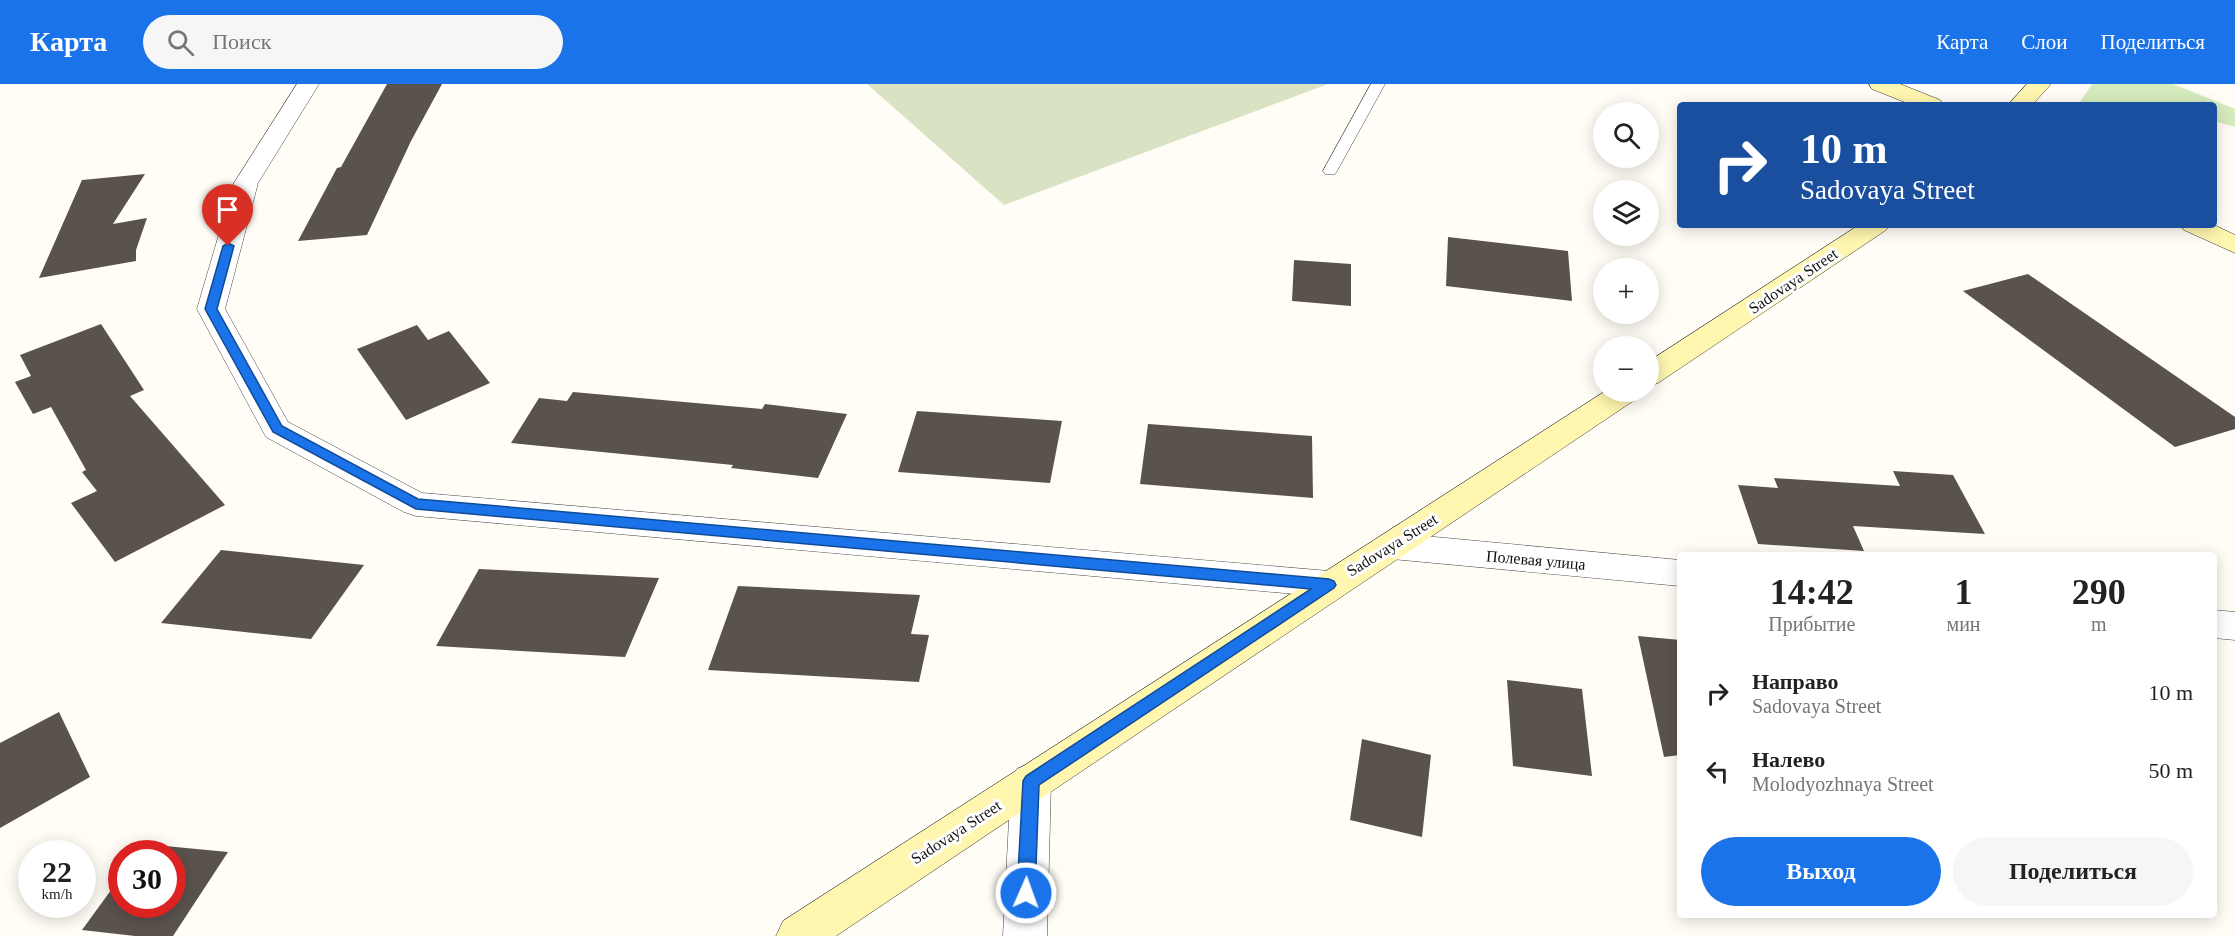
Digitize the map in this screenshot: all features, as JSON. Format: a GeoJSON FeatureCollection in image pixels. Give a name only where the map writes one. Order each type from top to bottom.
{"type":"FeatureCollection","features":[{"type":"Feature","properties":{"kind":"main road"},"geometry":{"type":"LineString","coordinates":[[1880,84],[1925,102]]}},
{"type":"Feature","properties":{"kind":"main road"},"geometry":{"type":"LineString","coordinates":[[2022,102],[2040,84]]}},
{"type":"Feature","properties":{"kind":"main road","name":"Sadovaya Street"},"geometry":{"type":"LineString","coordinates":[[1659,369],[1872,228]]}},
{"type":"Feature","properties":{"kind":"main road"},"geometry":{"type":"LineString","coordinates":[[2199,228],[2235,245]]}},
{"type":"Feature","properties":{"kind":"main road","name":"Sadovaya Street"},"geometry":{"type":"LineString","coordinates":[[798,936],[1610,402]]}},
{"type":"Feature","properties":{"kind":"street"},"geometry":{"type":"LineString","coordinates":[[308,84],[246,183],[211,309],[277,429],[416,504],[1329,585]]}},
{"type":"Feature","properties":{"kind":"street","name":"Полевая улица"},"geometry":{"type":"LineString","coordinates":[[1392,546],[1677,573]]}},
{"type":"Feature","properties":{"kind":"street"},"geometry":{"type":"LineString","coordinates":[[2217,624],[2235,626]]}},
{"type":"Feature","properties":{"kind":"street"},"geometry":{"type":"LineString","coordinates":[[1024,936],[1031,781]]}},
{"type":"Feature","properties":{"kind":"lane"},"geometry":{"type":"LineString","coordinates":[[1330,171],[1378,84]]}},
{"type":"Feature","properties":{"kind":"green space"},"geometry":{"type":"Polygon","coordinates":[[[867,84],[1328,84],[1004,205],[867,84]]]}},
{"type":"Feature","properties":{"kind":"green space"},"geometry":{"type":"Polygon","coordinates":[[[2092,84],[2173,84],[2235,109],[2235,127],[2217,122],[2217,102],[2080,102],[2092,84]]]}},
{"type":"Feature","properties":{"kind":"building"},"geometry":{"type":"Polygon","coordinates":[[[387,84],[442,84],[411,141],[367,235],[298,241],[337,168],[341,167],[387,84]]]}},
{"type":"Feature","properties":{"kind":"building"},"geometry":{"type":"Polygon","coordinates":[[[145,174],[113,224],[147,218],[136,250],[136,261],[39,278],[82,180],[145,174]]]}},
{"type":"Feature","properties":{"kind":"building"},"geometry":{"type":"Polygon","coordinates":[[[1448,237],[1568,251],[1572,301],[1446,286],[1448,237]]]}},
{"type":"Feature","properties":{"kind":"building"},"geometry":{"type":"Polygon","coordinates":[[[1294,260],[1351,264],[1351,306],[1292,301],[1294,260]]]}},
{"type":"Feature","properties":{"kind":"building"},"geometry":{"type":"Polygon","coordinates":[[[2028,274],[2235,417],[2235,429],[2175,447],[1963,291],[2028,274]]]}},
{"type":"Feature","properties":{"kind":"building"},"geometry":{"type":"Polygon","coordinates":[[[101,324],[144,390],[130,396],[225,505],[115,562],[71,503],[97,491],[82,472],[86,470],[51,407],[33,414],[15,382],[31,376],[20,355],[101,324]]]}},
{"type":"Feature","properties":{"kind":"building"},"geometry":{"type":"Polygon","coordinates":[[[417,325],[428,340],[449,331],[490,383],[406,420],[357,349],[417,325]]]}},
{"type":"Feature","properties":{"kind":"building"},"geometry":{"type":"Polygon","coordinates":[[[573,392],[762,409],[765,404],[847,414],[818,478],[731,468],[733,465],[511,443],[539,398],[567,401],[573,392]]]}},
{"type":"Feature","properties":{"kind":"building"},"geometry":{"type":"Polygon","coordinates":[[[917,411],[1062,421],[1050,483],[898,472],[917,411]]]}},
{"type":"Feature","properties":{"kind":"building"},"geometry":{"type":"Polygon","coordinates":[[[1148,424],[1312,436],[1313,498],[1140,484],[1148,424]]]}},
{"type":"Feature","properties":{"kind":"building"},"geometry":{"type":"Polygon","coordinates":[[[1893,471],[1953,475],[1985,534],[1853,526],[1864,551],[1758,544],[1738,485],[1778,488],[1774,478],[1900,486],[1893,471]]]}},
{"type":"Feature","properties":{"kind":"building"},"geometry":{"type":"Polygon","coordinates":[[[221,550],[364,565],[311,639],[161,623],[221,550]]]}},
{"type":"Feature","properties":{"kind":"building"},"geometry":{"type":"Polygon","coordinates":[[[479,569],[659,578],[625,657],[436,646],[479,569]]]}},
{"type":"Feature","properties":{"kind":"building"},"geometry":{"type":"Polygon","coordinates":[[[738,586],[920,595],[911,634],[929,635],[919,682],[708,670],[738,586]]]}},
{"type":"Feature","properties":{"kind":"building"},"geometry":{"type":"Polygon","coordinates":[[[1638,636],[1677,640],[1677,755],[1664,757],[1638,636]]]}},
{"type":"Feature","properties":{"kind":"building"},"geometry":{"type":"Polygon","coordinates":[[[1507,680],[1582,689],[1592,776],[1513,766],[1507,680]]]}},
{"type":"Feature","properties":{"kind":"building"},"geometry":{"type":"Polygon","coordinates":[[[59,712],[90,777],[0,828],[0,743],[59,712]]]}},
{"type":"Feature","properties":{"kind":"building"},"geometry":{"type":"Polygon","coordinates":[[[1362,739],[1431,755],[1422,837],[1350,820],[1362,739]]]}},
{"type":"Feature","properties":{"kind":"building"},"geometry":{"type":"Polygon","coordinates":[[[186,848],[228,852],[186,916],[186,848]]]}},
{"type":"Feature","properties":{"kind":"building"},"geometry":{"type":"Polygon","coordinates":[[[108,894],[108,918],[185,918],[173,936],[135,936],[82,930],[91,918],[96,918],[96,911],[108,894]]]}},
{"type":"Feature","properties":{"kind":"route"},"geometry":{"type":"LineString","coordinates":[[228,246],[211,309],[277,429],[416,504],[1329,585],[1031,781],[1026,893]]}}]}
